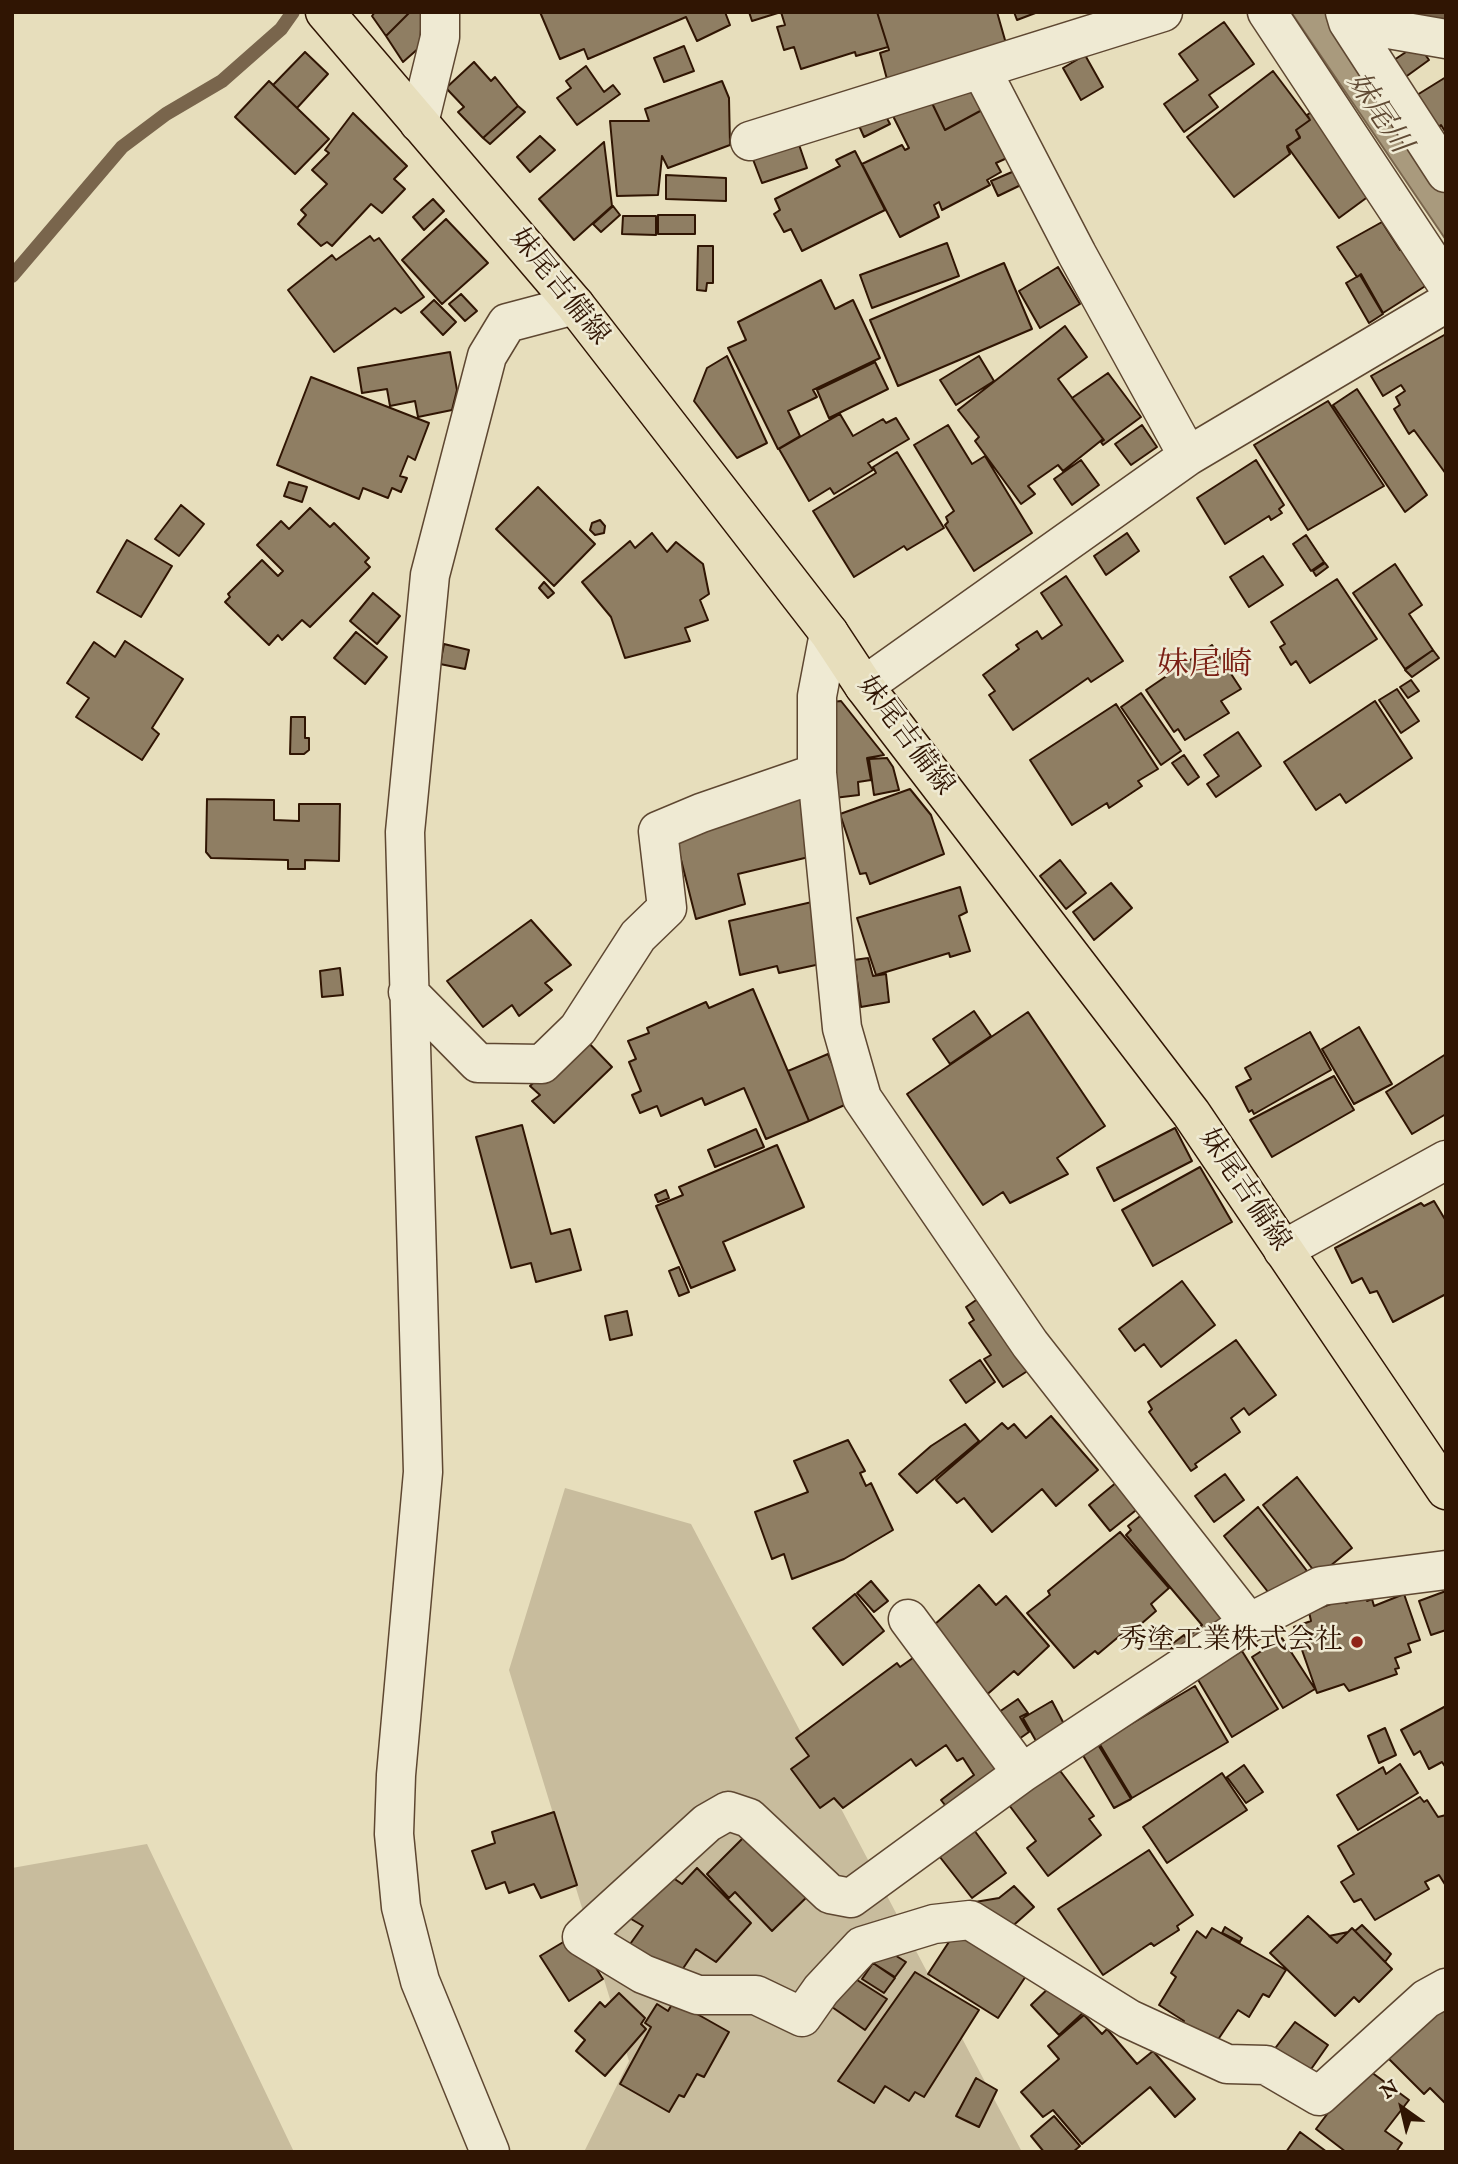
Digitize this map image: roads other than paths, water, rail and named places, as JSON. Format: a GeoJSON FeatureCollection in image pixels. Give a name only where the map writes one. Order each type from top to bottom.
{"type":"FeatureCollection","features":[{"type":"Feature","properties":{"kind":"main road","name":"妹尾吉備線"},"geometry":{"type":"LineString","coordinates":[[325,12],[575,305],[829,633],[864,686],[1191,1113],[1446,1490]]}},
{"type":"Feature","properties":{"kind":"street"},"geometry":{"type":"LineString","coordinates":[[419,123],[440,37],[440,12]]}},
{"type":"Feature","properties":{"kind":"street"},"geometry":{"type":"LineString","coordinates":[[750,142],[1163,12]]}},
{"type":"Feature","properties":{"kind":"street"},"geometry":{"type":"LineString","coordinates":[[1267,12],[1446,283]]}},
{"type":"Feature","properties":{"kind":"street"},"geometry":{"type":"LineString","coordinates":[[1346,17],[1446,39]]}},
{"type":"Feature","properties":{"kind":"street"},"geometry":{"type":"LineString","coordinates":[[1346,17],[1446,173]]}},
{"type":"Feature","properties":{"kind":"street"},"geometry":{"type":"LineString","coordinates":[[982,71],[1077,254],[1188,456]]}},
{"type":"Feature","properties":{"kind":"street"},"geometry":{"type":"LineString","coordinates":[[864,686],[1188,456],[1446,303]]}},
{"type":"Feature","properties":{"kind":"street"},"geometry":{"type":"LineString","coordinates":[[490,2152],[421,1981],[401,1907],[394,1834],[396,1775],[423,1472],[405,832],[430,575],[487,356],[507,323],[575,305]]}},
{"type":"Feature","properties":{"kind":"street"},"geometry":{"type":"LineString","coordinates":[[829,633],[817,696],[817,773],[842,1028],[862,1098],[1030,1344],[1249,1623]]}},
{"type":"Feature","properties":{"kind":"street"},"geometry":{"type":"LineString","coordinates":[[408,992],[478,1063],[542,1064],[578,1029],[638,936],[667,908],[658,831],[701,813],[817,773]]}},
{"type":"Feature","properties":{"kind":"street"},"geometry":{"type":"LineString","coordinates":[[1283,1250],[1446,1160]]}},
{"type":"Feature","properties":{"kind":"street"},"geometry":{"type":"LineString","coordinates":[[1446,1570],[1321,1586],[1249,1623],[1022,1773],[851,1898],[830,1894],[749,1818],[729,1811],[707,1823],[582,1937],[643,1974],[698,1994],[756,1995],[802,2017],[821,1990],[862,1946],[934,1924],[970,1920],[1129,2019],[1227,2064],[1266,2065],[1319,2096],[1426,1999],[1446,1987]]}},
{"type":"Feature","properties":{"kind":"street"},"geometry":{"type":"LineString","coordinates":[[908,1619],[1022,1773]]}},
{"type":"Feature","properties":{"kind":"water","name":"妹尾川"},"geometry":{"type":"Polygon","coordinates":[[[1291,12],[1328,12],[1446,192],[1446,240],[1291,12]]]}},
{"type":"Feature","properties":{"kind":"waterway"},"geometry":{"type":"LineString","coordinates":[[12,276],[122,147],[166,114],[222,81],[281,29],[293,12]]}},
{"type":"Feature","properties":{"kind":"waterway"},"geometry":{"type":"LineString","coordinates":[[1409,12],[1446,17]]}},
{"type":"Feature","properties":{"kind":"place","name":"秀塗工業株式会社"},"geometry":{"type":"Point","coordinates":[1357,1642]}},
{"type":"Feature","properties":{"kind":"district","name":"妹尾崎"},"geometry":{"type":"Point","coordinates":[1205,667]}}]}
